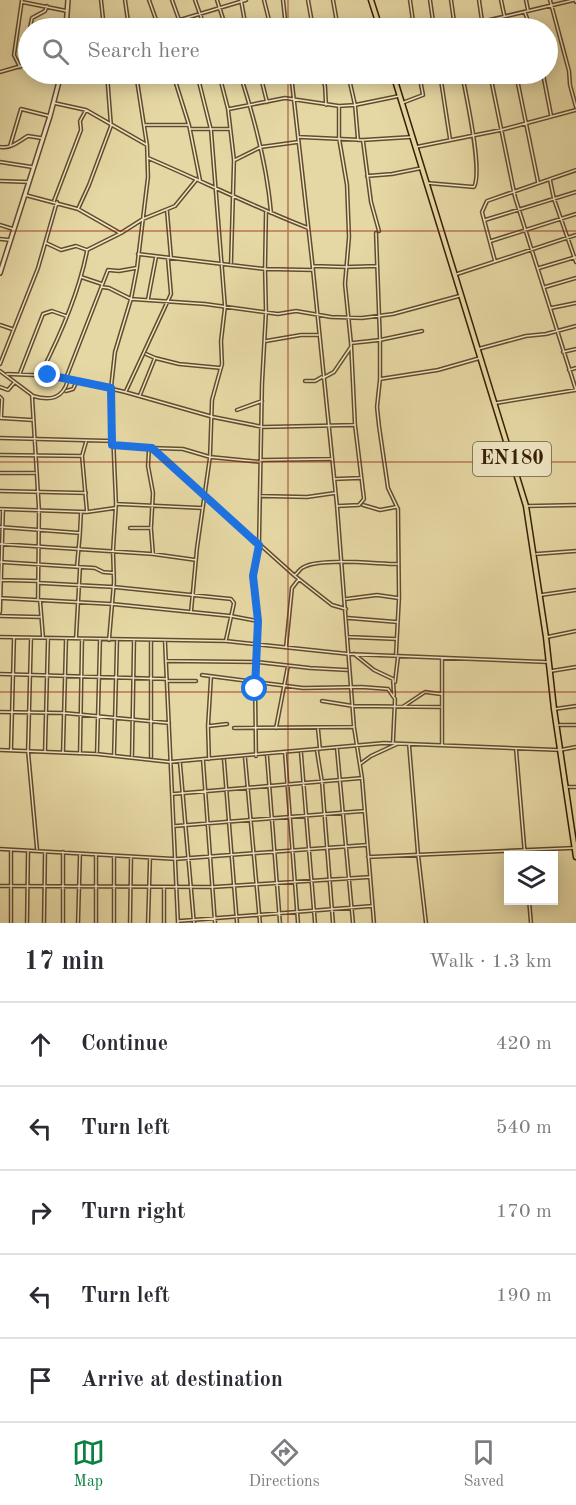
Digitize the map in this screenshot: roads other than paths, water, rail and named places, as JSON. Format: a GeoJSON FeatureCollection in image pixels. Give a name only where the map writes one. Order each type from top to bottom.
{"type":"FeatureCollection","features":[{"type":"Feature","properties":{"kind":"main road"},"geometry":{"type":"LineString","coordinates":[[371,0],[377,18]]}},
{"type":"Feature","properties":{"kind":"main road","name":"EN180"},"geometry":{"type":"LineString","coordinates":[[396,84],[526,506],[535,554],[560,750],[573,820],[576,857]]}},
{"type":"Feature","properties":{"kind":"street"},"geometry":{"type":"LineString","coordinates":[[67,18],[68,0]]}},
{"type":"Feature","properties":{"kind":"street"},"geometry":{"type":"LineString","coordinates":[[101,0],[104,18]]}},
{"type":"Feature","properties":{"kind":"street"},"geometry":{"type":"LineString","coordinates":[[125,0],[128,18]]}},
{"type":"Feature","properties":{"kind":"street"},"geometry":{"type":"LineString","coordinates":[[149,0],[155,18]]}},
{"type":"Feature","properties":{"kind":"street"},"geometry":{"type":"LineString","coordinates":[[172,0],[178,18]]}},
{"type":"Feature","properties":{"kind":"street"},"geometry":{"type":"LineString","coordinates":[[195,0],[201,18]]}},
{"type":"Feature","properties":{"kind":"street"},"geometry":{"type":"LineString","coordinates":[[217,0],[223,18]]}},
{"type":"Feature","properties":{"kind":"street"},"geometry":{"type":"LineString","coordinates":[[188,18],[246,0]]}},
{"type":"Feature","properties":{"kind":"street"},"geometry":{"type":"LineString","coordinates":[[264,0],[268,18]]}},
{"type":"Feature","properties":{"kind":"street"},"geometry":{"type":"LineString","coordinates":[[283,0],[285,18]]}},
{"type":"Feature","properties":{"kind":"street"},"geometry":{"type":"LineString","coordinates":[[308,0],[311,18]]}},
{"type":"Feature","properties":{"kind":"street"},"geometry":{"type":"LineString","coordinates":[[333,0],[336,18]]}},
{"type":"Feature","properties":{"kind":"street"},"geometry":{"type":"LineString","coordinates":[[410,0],[413,18]]}},
{"type":"Feature","properties":{"kind":"street"},"geometry":{"type":"LineString","coordinates":[[430,0],[433,18]]}},
{"type":"Feature","properties":{"kind":"street"},"geometry":{"type":"LineString","coordinates":[[451,0],[454,18]]}},
{"type":"Feature","properties":{"kind":"street"},"geometry":{"type":"LineString","coordinates":[[478,0],[481,18]]}},
{"type":"Feature","properties":{"kind":"street"},"geometry":{"type":"LineString","coordinates":[[501,0],[504,17]]}},
{"type":"Feature","properties":{"kind":"street"},"geometry":{"type":"LineString","coordinates":[[526,0],[528,18]]}},
{"type":"Feature","properties":{"kind":"street"},"geometry":{"type":"LineString","coordinates":[[550,0],[555,18]]}},
{"type":"Feature","properties":{"kind":"street"},"geometry":{"type":"LineString","coordinates":[[19,18],[22,1],[68,11]]}},
{"type":"Feature","properties":{"kind":"street"},"geometry":{"type":"LineString","coordinates":[[241,1],[244,18]]}},
{"type":"Feature","properties":{"kind":"street"},"geometry":{"type":"LineString","coordinates":[[500,18],[575,1]]}},
{"type":"Feature","properties":{"kind":"street"},"geometry":{"type":"LineString","coordinates":[[32,18],[45,11],[47,6]]}},
{"type":"Feature","properties":{"kind":"street"},"geometry":{"type":"LineString","coordinates":[[18,28],[14,55],[18,63]]}},
{"type":"Feature","properties":{"kind":"street"},"geometry":{"type":"LineString","coordinates":[[415,147],[526,124],[576,109],[558,31]]}},
{"type":"Feature","properties":{"kind":"street"},"geometry":{"type":"LineString","coordinates":[[0,72],[18,68]]}},
{"type":"Feature","properties":{"kind":"street"},"geometry":{"type":"LineString","coordinates":[[0,273],[50,117],[58,84]]}},
{"type":"Feature","properties":{"kind":"street"},"geometry":{"type":"LineString","coordinates":[[78,208],[111,126],[108,84]]}},
{"type":"Feature","properties":{"kind":"street"},"geometry":{"type":"LineString","coordinates":[[110,640],[116,504],[111,388],[115,352],[136,268],[148,158],[138,84]]}},
{"type":"Feature","properties":{"kind":"street"},"geometry":{"type":"LineString","coordinates":[[176,84],[190,129],[199,179]]}},
{"type":"Feature","properties":{"kind":"street"},"geometry":{"type":"LineString","coordinates":[[191,612],[210,457],[212,400],[221,368],[221,340],[225,307],[211,130],[200,84]]}},
{"type":"Feature","properties":{"kind":"street"},"geometry":{"type":"LineString","coordinates":[[222,84],[228,109],[234,160],[231,265]]}},
{"type":"Feature","properties":{"kind":"street"},"geometry":{"type":"LineString","coordinates":[[243,84],[261,147],[268,181],[271,214]]}},
{"type":"Feature","properties":{"kind":"street"},"geometry":{"type":"LineString","coordinates":[[262,84],[267,103]]}},
{"type":"Feature","properties":{"kind":"street"},"geometry":{"type":"LineString","coordinates":[[292,84],[337,506],[349,637],[352,706],[362,778],[374,923]]}},
{"type":"Feature","properties":{"kind":"street"},"geometry":{"type":"LineString","coordinates":[[324,84],[326,105]]}},
{"type":"Feature","properties":{"kind":"street"},"geometry":{"type":"LineString","coordinates":[[350,84],[355,105],[358,140]]}},
{"type":"Feature","properties":{"kind":"street"},"geometry":{"type":"LineString","coordinates":[[402,103],[424,94],[422,84]]}},
{"type":"Feature","properties":{"kind":"street"},"geometry":{"type":"LineString","coordinates":[[442,84],[450,140]]}},
{"type":"Feature","properties":{"kind":"street"},"geometry":{"type":"LineString","coordinates":[[426,183],[474,187],[478,179],[464,84]]}},
{"type":"Feature","properties":{"kind":"street"},"geometry":{"type":"LineString","coordinates":[[492,84],[519,210],[576,390],[495,403]]}},
{"type":"Feature","properties":{"kind":"street"},"geometry":{"type":"LineString","coordinates":[[518,84],[538,183]]}},
{"type":"Feature","properties":{"kind":"street"},"geometry":{"type":"LineString","coordinates":[[545,84],[551,116]]}},
{"type":"Feature","properties":{"kind":"street"},"geometry":{"type":"LineString","coordinates":[[228,109],[285,98],[339,106],[400,96]]}},
{"type":"Feature","properties":{"kind":"street"},"geometry":{"type":"LineString","coordinates":[[53,103],[86,110],[147,145]]}},
{"type":"Feature","properties":{"kind":"street"},"geometry":{"type":"LineString","coordinates":[[339,106],[339,138],[347,185],[349,237],[345,284],[355,425],[364,499],[361,505]]}},
{"type":"Feature","properties":{"kind":"street"},"geometry":{"type":"LineString","coordinates":[[10,146],[21,109],[50,117]]}},
{"type":"Feature","properties":{"kind":"street"},"geometry":{"type":"LineString","coordinates":[[0,364],[38,268],[56,202],[81,130],[80,121],[86,110]]}},
{"type":"Feature","properties":{"kind":"street"},"geometry":{"type":"LineString","coordinates":[[144,125],[189,125]]}},
{"type":"Feature","properties":{"kind":"street"},"geometry":{"type":"LineString","coordinates":[[190,129],[231,129]]}},
{"type":"Feature","properties":{"kind":"street"},"geometry":{"type":"LineString","coordinates":[[0,147],[10,146],[28,136],[43,139]]}},
{"type":"Feature","properties":{"kind":"street"},"geometry":{"type":"LineString","coordinates":[[298,137],[358,140],[412,137]]}},
{"type":"Feature","properties":{"kind":"street"},"geometry":{"type":"LineString","coordinates":[[363,140],[371,202],[379,231]]}},
{"type":"Feature","properties":{"kind":"street"},"geometry":{"type":"LineString","coordinates":[[234,160],[261,147],[299,142]]}},
{"type":"Feature","properties":{"kind":"street"},"geometry":{"type":"LineString","coordinates":[[148,158],[199,179],[266,212],[309,228]]}},
{"type":"Feature","properties":{"kind":"street"},"geometry":{"type":"LineString","coordinates":[[0,162],[33,167]]}},
{"type":"Feature","properties":{"kind":"street"},"geometry":{"type":"LineString","coordinates":[[368,176],[423,168]]}},
{"type":"Feature","properties":{"kind":"street"},"geometry":{"type":"LineString","coordinates":[[495,261],[482,210],[487,201],[576,170]]}},
{"type":"Feature","properties":{"kind":"street"},"geometry":{"type":"LineString","coordinates":[[550,178],[554,200],[576,262]]}},
{"type":"Feature","properties":{"kind":"street"},"geometry":{"type":"LineString","coordinates":[[45,243],[62,250],[76,246],[87,250],[143,219],[167,210],[178,203],[199,179]]}},
{"type":"Feature","properties":{"kind":"street"},"geometry":{"type":"LineString","coordinates":[[0,181],[29,182]]}},
{"type":"Feature","properties":{"kind":"street"},"geometry":{"type":"LineString","coordinates":[[484,221],[576,192]]}},
{"type":"Feature","properties":{"kind":"street"},"geometry":{"type":"LineString","coordinates":[[25,195],[78,208],[121,233]]}},
{"type":"Feature","properties":{"kind":"street"},"geometry":{"type":"LineString","coordinates":[[126,392],[168,302],[171,288],[167,210]]}},
{"type":"Feature","properties":{"kind":"street"},"geometry":{"type":"LineString","coordinates":[[256,756],[254,728],[258,621],[253,576],[259,545],[261,496],[266,212]]}},
{"type":"Feature","properties":{"kind":"street"},"geometry":{"type":"LineString","coordinates":[[490,241],[576,214]]}},
{"type":"Feature","properties":{"kind":"street"},"geometry":{"type":"LineString","coordinates":[[0,225],[14,229]]}},
{"type":"Feature","properties":{"kind":"street"},"geometry":{"type":"LineString","coordinates":[[376,233],[380,317],[380,379],[377,407],[385,474],[396,506],[398,564],[399,598],[393,743]]}},
{"type":"Feature","properties":{"kind":"street"},"geometry":{"type":"LineString","coordinates":[[455,274],[576,235]]}},
{"type":"Feature","properties":{"kind":"street"},"geometry":{"type":"LineString","coordinates":[[0,238],[10,240]]}},
{"type":"Feature","properties":{"kind":"street"},"geometry":{"type":"LineString","coordinates":[[40,375],[57,342],[87,250]]}},
{"type":"Feature","properties":{"kind":"street"},"geometry":{"type":"LineString","coordinates":[[138,254],[265,269],[313,270]]}},
{"type":"Feature","properties":{"kind":"street"},"geometry":{"type":"LineString","coordinates":[[147,301],[153,283],[156,256]]}},
{"type":"Feature","properties":{"kind":"street"},"geometry":{"type":"LineString","coordinates":[[538,268],[575,257]]}},
{"type":"Feature","properties":{"kind":"street"},"geometry":{"type":"LineString","coordinates":[[313,266],[378,266]]}},
{"type":"Feature","properties":{"kind":"street"},"geometry":{"type":"LineString","coordinates":[[65,391],[84,328],[108,270],[136,268]]}},
{"type":"Feature","properties":{"kind":"street"},"geometry":{"type":"LineString","coordinates":[[80,277],[130,299],[278,314],[296,311],[349,318],[380,317],[462,295]]}},
{"type":"Feature","properties":{"kind":"street"},"geometry":{"type":"LineString","coordinates":[[544,288],[576,278]]}},
{"type":"Feature","properties":{"kind":"street"},"geometry":{"type":"LineString","coordinates":[[550,308],[576,303]]}},
{"type":"Feature","properties":{"kind":"street"},"geometry":{"type":"LineString","coordinates":[[20,374],[43,314],[52,311],[66,316]]}},
{"type":"Feature","properties":{"kind":"street"},"geometry":{"type":"LineString","coordinates":[[0,325],[13,329]]}},
{"type":"Feature","properties":{"kind":"street"},"geometry":{"type":"LineString","coordinates":[[478,350],[526,336],[557,332],[576,326]]}},
{"type":"Feature","properties":{"kind":"street"},"geometry":{"type":"LineString","coordinates":[[305,381],[315,381],[334,372],[351,345],[422,331]]}},
{"type":"Feature","properties":{"kind":"street"},"geometry":{"type":"LineString","coordinates":[[265,341],[319,334]]}},
{"type":"Feature","properties":{"kind":"street"},"geometry":{"type":"LineString","coordinates":[[563,352],[576,349]]}},
{"type":"Feature","properties":{"kind":"street"},"geometry":{"type":"LineString","coordinates":[[144,354],[179,364],[221,368]]}},
{"type":"Feature","properties":{"kind":"street"},"geometry":{"type":"LineString","coordinates":[[380,379],[438,370],[481,357]]}},
{"type":"Feature","properties":{"kind":"street"},"geometry":{"type":"LineString","coordinates":[[140,396],[155,358]]}},
{"type":"Feature","properties":{"kind":"street"},"geometry":{"type":"LineString","coordinates":[[569,370],[576,368]]}},
{"type":"Feature","properties":{"kind":"street"},"geometry":{"type":"LineString","coordinates":[[0,371],[7,374],[67,379],[111,388],[213,417],[263,427],[355,425]]}},
{"type":"Feature","properties":{"kind":"street"},"geometry":{"type":"LineString","coordinates":[[7,374],[14,382],[30,391],[32,396],[39,510],[38,582],[43,638]]}},
{"type":"Feature","properties":{"kind":"street"},"geometry":{"type":"LineString","coordinates":[[0,387],[8,390],[14,382]]}},
{"type":"Feature","properties":{"kind":"street"},"geometry":{"type":"LineString","coordinates":[[32,396],[48,399],[73,388],[76,382]]}},
{"type":"Feature","properties":{"kind":"street"},"geometry":{"type":"LineString","coordinates":[[0,397],[2,399],[0,418],[34,420]]}},
{"type":"Feature","properties":{"kind":"street"},"geometry":{"type":"LineString","coordinates":[[237,410],[262,401]]}},
{"type":"Feature","properties":{"kind":"street"},"geometry":{"type":"LineString","coordinates":[[0,438],[113,441]]}},
{"type":"Feature","properties":{"kind":"street"},"geometry":{"type":"LineString","coordinates":[[86,441],[82,456],[87,512]]}},
{"type":"Feature","properties":{"kind":"street"},"geometry":{"type":"LineString","coordinates":[[112,445],[183,449],[210,457],[261,461],[331,459]]}},
{"type":"Feature","properties":{"kind":"street"},"geometry":{"type":"LineString","coordinates":[[148,448],[153,505],[153,554]]}},
{"type":"Feature","properties":{"kind":"street"},"geometry":{"type":"LineString","coordinates":[[152,448],[295,576],[332,605],[346,609]]}},
{"type":"Feature","properties":{"kind":"street"},"geometry":{"type":"LineString","coordinates":[[0,455],[82,456]]}},
{"type":"Feature","properties":{"kind":"street"},"geometry":{"type":"LineString","coordinates":[[0,473],[37,473]]}},
{"type":"Feature","properties":{"kind":"street"},"geometry":{"type":"LineString","coordinates":[[334,479],[361,478]]}},
{"type":"Feature","properties":{"kind":"street"},"geometry":{"type":"LineString","coordinates":[[0,490],[87,493]]}},
{"type":"Feature","properties":{"kind":"street"},"geometry":{"type":"LineString","coordinates":[[261,496],[307,497],[335,493]]}},
{"type":"Feature","properties":{"kind":"street"},"geometry":{"type":"LineString","coordinates":[[116,504],[202,508]]}},
{"type":"Feature","properties":{"kind":"street"},"geometry":{"type":"LineString","coordinates":[[337,506],[361,505],[380,510],[396,506]]}},
{"type":"Feature","properties":{"kind":"street"},"geometry":{"type":"LineString","coordinates":[[526,506],[576,505]]}},
{"type":"Feature","properties":{"kind":"street"},"geometry":{"type":"LineString","coordinates":[[0,612],[1,509],[87,512],[115,508]]}},
{"type":"Feature","properties":{"kind":"street"},"geometry":{"type":"LineString","coordinates":[[77,567],[81,512]]}},
{"type":"Feature","properties":{"kind":"street"},"geometry":{"type":"LineString","coordinates":[[1,527],[80,533]]}},
{"type":"Feature","properties":{"kind":"street"},"geometry":{"type":"LineString","coordinates":[[130,528],[152,528]]}},
{"type":"Feature","properties":{"kind":"street"},"geometry":{"type":"LineString","coordinates":[[1,544],[153,554],[196,560]]}},
{"type":"Feature","properties":{"kind":"street"},"geometry":{"type":"LineString","coordinates":[[535,554],[576,551]]}},
{"type":"Feature","properties":{"kind":"street"},"geometry":{"type":"LineString","coordinates":[[1,562],[96,568],[103,572],[114,573]]}},
{"type":"Feature","properties":{"kind":"street"},"geometry":{"type":"LineString","coordinates":[[295,576],[303,568],[313,564],[398,564]]}},
{"type":"Feature","properties":{"kind":"street"},"geometry":{"type":"LineString","coordinates":[[76,639],[80,567]]}},
{"type":"Feature","properties":{"kind":"street"},"geometry":{"type":"LineString","coordinates":[[286,648],[292,588],[299,579]]}},
{"type":"Feature","properties":{"kind":"street"},"geometry":{"type":"LineString","coordinates":[[0,580],[114,587],[231,599],[234,603],[226,641]]}},
{"type":"Feature","properties":{"kind":"street"},"geometry":{"type":"LineString","coordinates":[[540,595],[576,590]]}},
{"type":"Feature","properties":{"kind":"street"},"geometry":{"type":"LineString","coordinates":[[345,599],[377,595],[399,598]]}},
{"type":"Feature","properties":{"kind":"street"},"geometry":{"type":"LineString","coordinates":[[0,598],[112,604],[231,616],[258,621]]}},
{"type":"Feature","properties":{"kind":"street"},"geometry":{"type":"LineString","coordinates":[[0,616],[40,617]]}},
{"type":"Feature","properties":{"kind":"street"},"geometry":{"type":"LineString","coordinates":[[347,618],[398,622]]}},
{"type":"Feature","properties":{"kind":"street"},"geometry":{"type":"LineString","coordinates":[[546,637],[576,631]]}},
{"type":"Feature","properties":{"kind":"street"},"geometry":{"type":"LineString","coordinates":[[0,637],[226,641],[349,654],[549,662]]}},
{"type":"Feature","properties":{"kind":"street"},"geometry":{"type":"LineString","coordinates":[[10,750],[14,637]]}},
{"type":"Feature","properties":{"kind":"street"},"geometry":{"type":"LineString","coordinates":[[349,637],[397,639]]}},
{"type":"Feature","properties":{"kind":"street"},"geometry":{"type":"LineString","coordinates":[[31,638],[28,751],[37,850]]}},
{"type":"Feature","properties":{"kind":"street"},"geometry":{"type":"LineString","coordinates":[[45,751],[48,638]]}},
{"type":"Feature","properties":{"kind":"street"},"geometry":{"type":"LineString","coordinates":[[63,752],[66,639]]}},
{"type":"Feature","properties":{"kind":"street"},"geometry":{"type":"LineString","coordinates":[[80,753],[82,639]]}},
{"type":"Feature","properties":{"kind":"street"},"geometry":{"type":"LineString","coordinates":[[97,754],[100,639]]}},
{"type":"Feature","properties":{"kind":"street"},"geometry":{"type":"LineString","coordinates":[[114,755],[117,640]]}},
{"type":"Feature","properties":{"kind":"street"},"geometry":{"type":"LineString","coordinates":[[132,757],[134,640]]}},
{"type":"Feature","properties":{"kind":"street"},"geometry":{"type":"LineString","coordinates":[[151,641],[151,759]]}},
{"type":"Feature","properties":{"kind":"street"},"geometry":{"type":"LineString","coordinates":[[165,641],[178,922],[372,906]]}},
{"type":"Feature","properties":{"kind":"street"},"geometry":{"type":"LineString","coordinates":[[354,654],[374,670],[391,677],[395,683]]}},
{"type":"Feature","properties":{"kind":"street"},"geometry":{"type":"LineString","coordinates":[[441,658],[442,745]]}},
{"type":"Feature","properties":{"kind":"street"},"geometry":{"type":"LineString","coordinates":[[166,661],[257,662],[349,670]]}},
{"type":"Feature","properties":{"kind":"street"},"geometry":{"type":"LineString","coordinates":[[276,729],[288,666]]}},
{"type":"Feature","properties":{"kind":"street"},"geometry":{"type":"LineString","coordinates":[[550,671],[576,667]]}},
{"type":"Feature","properties":{"kind":"street"},"geometry":{"type":"LineString","coordinates":[[0,674],[196,681]]}},
{"type":"Feature","properties":{"kind":"street"},"geometry":{"type":"LineString","coordinates":[[202,675],[314,689],[384,688],[394,696]]}},
{"type":"Feature","properties":{"kind":"street"},"geometry":{"type":"LineString","coordinates":[[209,760],[211,675]]}},
{"type":"Feature","properties":{"kind":"street"},"geometry":{"type":"LineString","coordinates":[[403,706],[425,692],[441,694]]}},
{"type":"Feature","properties":{"kind":"street"},"geometry":{"type":"LineString","coordinates":[[322,701],[352,706],[440,707]]}},
{"type":"Feature","properties":{"kind":"street"},"geometry":{"type":"LineString","coordinates":[[554,709],[576,706]]}},
{"type":"Feature","properties":{"kind":"street"},"geometry":{"type":"LineString","coordinates":[[0,712],[64,713],[169,723]]}},
{"type":"Feature","properties":{"kind":"street"},"geometry":{"type":"LineString","coordinates":[[208,726],[227,724]]}},
{"type":"Feature","properties":{"kind":"street"},"geometry":{"type":"LineString","coordinates":[[557,724],[576,725]]}},
{"type":"Feature","properties":{"kind":"street"},"geometry":{"type":"LineString","coordinates":[[234,728],[354,727]]}},
{"type":"Feature","properties":{"kind":"street"},"geometry":{"type":"LineString","coordinates":[[318,729],[333,923]]}},
{"type":"Feature","properties":{"kind":"street"},"geometry":{"type":"LineString","coordinates":[[0,750],[114,755],[180,762],[393,743],[560,750],[576,747]]}},
{"type":"Feature","properties":{"kind":"street"},"geometry":{"type":"LineString","coordinates":[[360,764],[366,758],[397,743]]}},
{"type":"Feature","properties":{"kind":"street"},"geometry":{"type":"LineString","coordinates":[[409,744],[426,923]]}},
{"type":"Feature","properties":{"kind":"street"},"geometry":{"type":"LineString","coordinates":[[337,748],[353,923]]}},
{"type":"Feature","properties":{"kind":"street"},"geometry":{"type":"LineString","coordinates":[[516,748],[524,851],[575,848]]}},
{"type":"Feature","properties":{"kind":"street"},"geometry":{"type":"LineString","coordinates":[[301,752],[315,923]]}},
{"type":"Feature","properties":{"kind":"street"},"geometry":{"type":"LineString","coordinates":[[285,753],[298,923]]}},
{"type":"Feature","properties":{"kind":"street"},"geometry":{"type":"LineString","coordinates":[[267,755],[280,923]]}},
{"type":"Feature","properties":{"kind":"street"},"geometry":{"type":"LineString","coordinates":[[359,755],[366,758]]}},
{"type":"Feature","properties":{"kind":"street"},"geometry":{"type":"LineString","coordinates":[[244,757],[260,923]]}},
{"type":"Feature","properties":{"kind":"street"},"geometry":{"type":"LineString","coordinates":[[224,759],[237,923]]}},
{"type":"Feature","properties":{"kind":"street"},"geometry":{"type":"LineString","coordinates":[[203,760],[216,923]]}},
{"type":"Feature","properties":{"kind":"street"},"geometry":{"type":"LineString","coordinates":[[180,762],[194,922]]}},
{"type":"Feature","properties":{"kind":"street"},"geometry":{"type":"LineString","coordinates":[[172,794],[362,778]]}},
{"type":"Feature","properties":{"kind":"street"},"geometry":{"type":"LineString","coordinates":[[566,787],[576,787]]}},
{"type":"Feature","properties":{"kind":"street"},"geometry":{"type":"LineString","coordinates":[[174,826],[364,811]]}},
{"type":"Feature","properties":{"kind":"street"},"geometry":{"type":"LineString","coordinates":[[0,849],[188,859],[366,845]]}},
{"type":"Feature","properties":{"kind":"street"},"geometry":{"type":"LineString","coordinates":[[11,850],[11,923]]}},
{"type":"Feature","properties":{"kind":"street"},"geometry":{"type":"LineString","coordinates":[[27,923],[28,850]]}},
{"type":"Feature","properties":{"kind":"street"},"geometry":{"type":"LineString","coordinates":[[44,923],[45,851]]}},
{"type":"Feature","properties":{"kind":"street"},"geometry":{"type":"LineString","coordinates":[[63,852],[63,923]]}},
{"type":"Feature","properties":{"kind":"street"},"geometry":{"type":"LineString","coordinates":[[368,857],[504,852]]}},
{"type":"Feature","properties":{"kind":"street"},"geometry":{"type":"LineString","coordinates":[[78,923],[80,853]]}},
{"type":"Feature","properties":{"kind":"street"},"geometry":{"type":"LineString","coordinates":[[96,855],[96,923]]}},
{"type":"Feature","properties":{"kind":"street"},"geometry":{"type":"LineString","coordinates":[[114,856],[114,923]]}},
{"type":"Feature","properties":{"kind":"street"},"geometry":{"type":"LineString","coordinates":[[130,923],[131,857]]}},
{"type":"Feature","properties":{"kind":"street"},"geometry":{"type":"LineString","coordinates":[[148,923],[150,858]]}},
{"type":"Feature","properties":{"kind":"street"},"geometry":{"type":"LineString","coordinates":[[0,886],[191,888],[370,877]]}},
{"type":"Feature","properties":{"kind":"street"},"geometry":{"type":"LineString","coordinates":[[164,888],[164,923]]}},
{"type":"Feature","properties":{"kind":"street"},"geometry":{"type":"LineString","coordinates":[[529,905],[531,923]]}}]}
